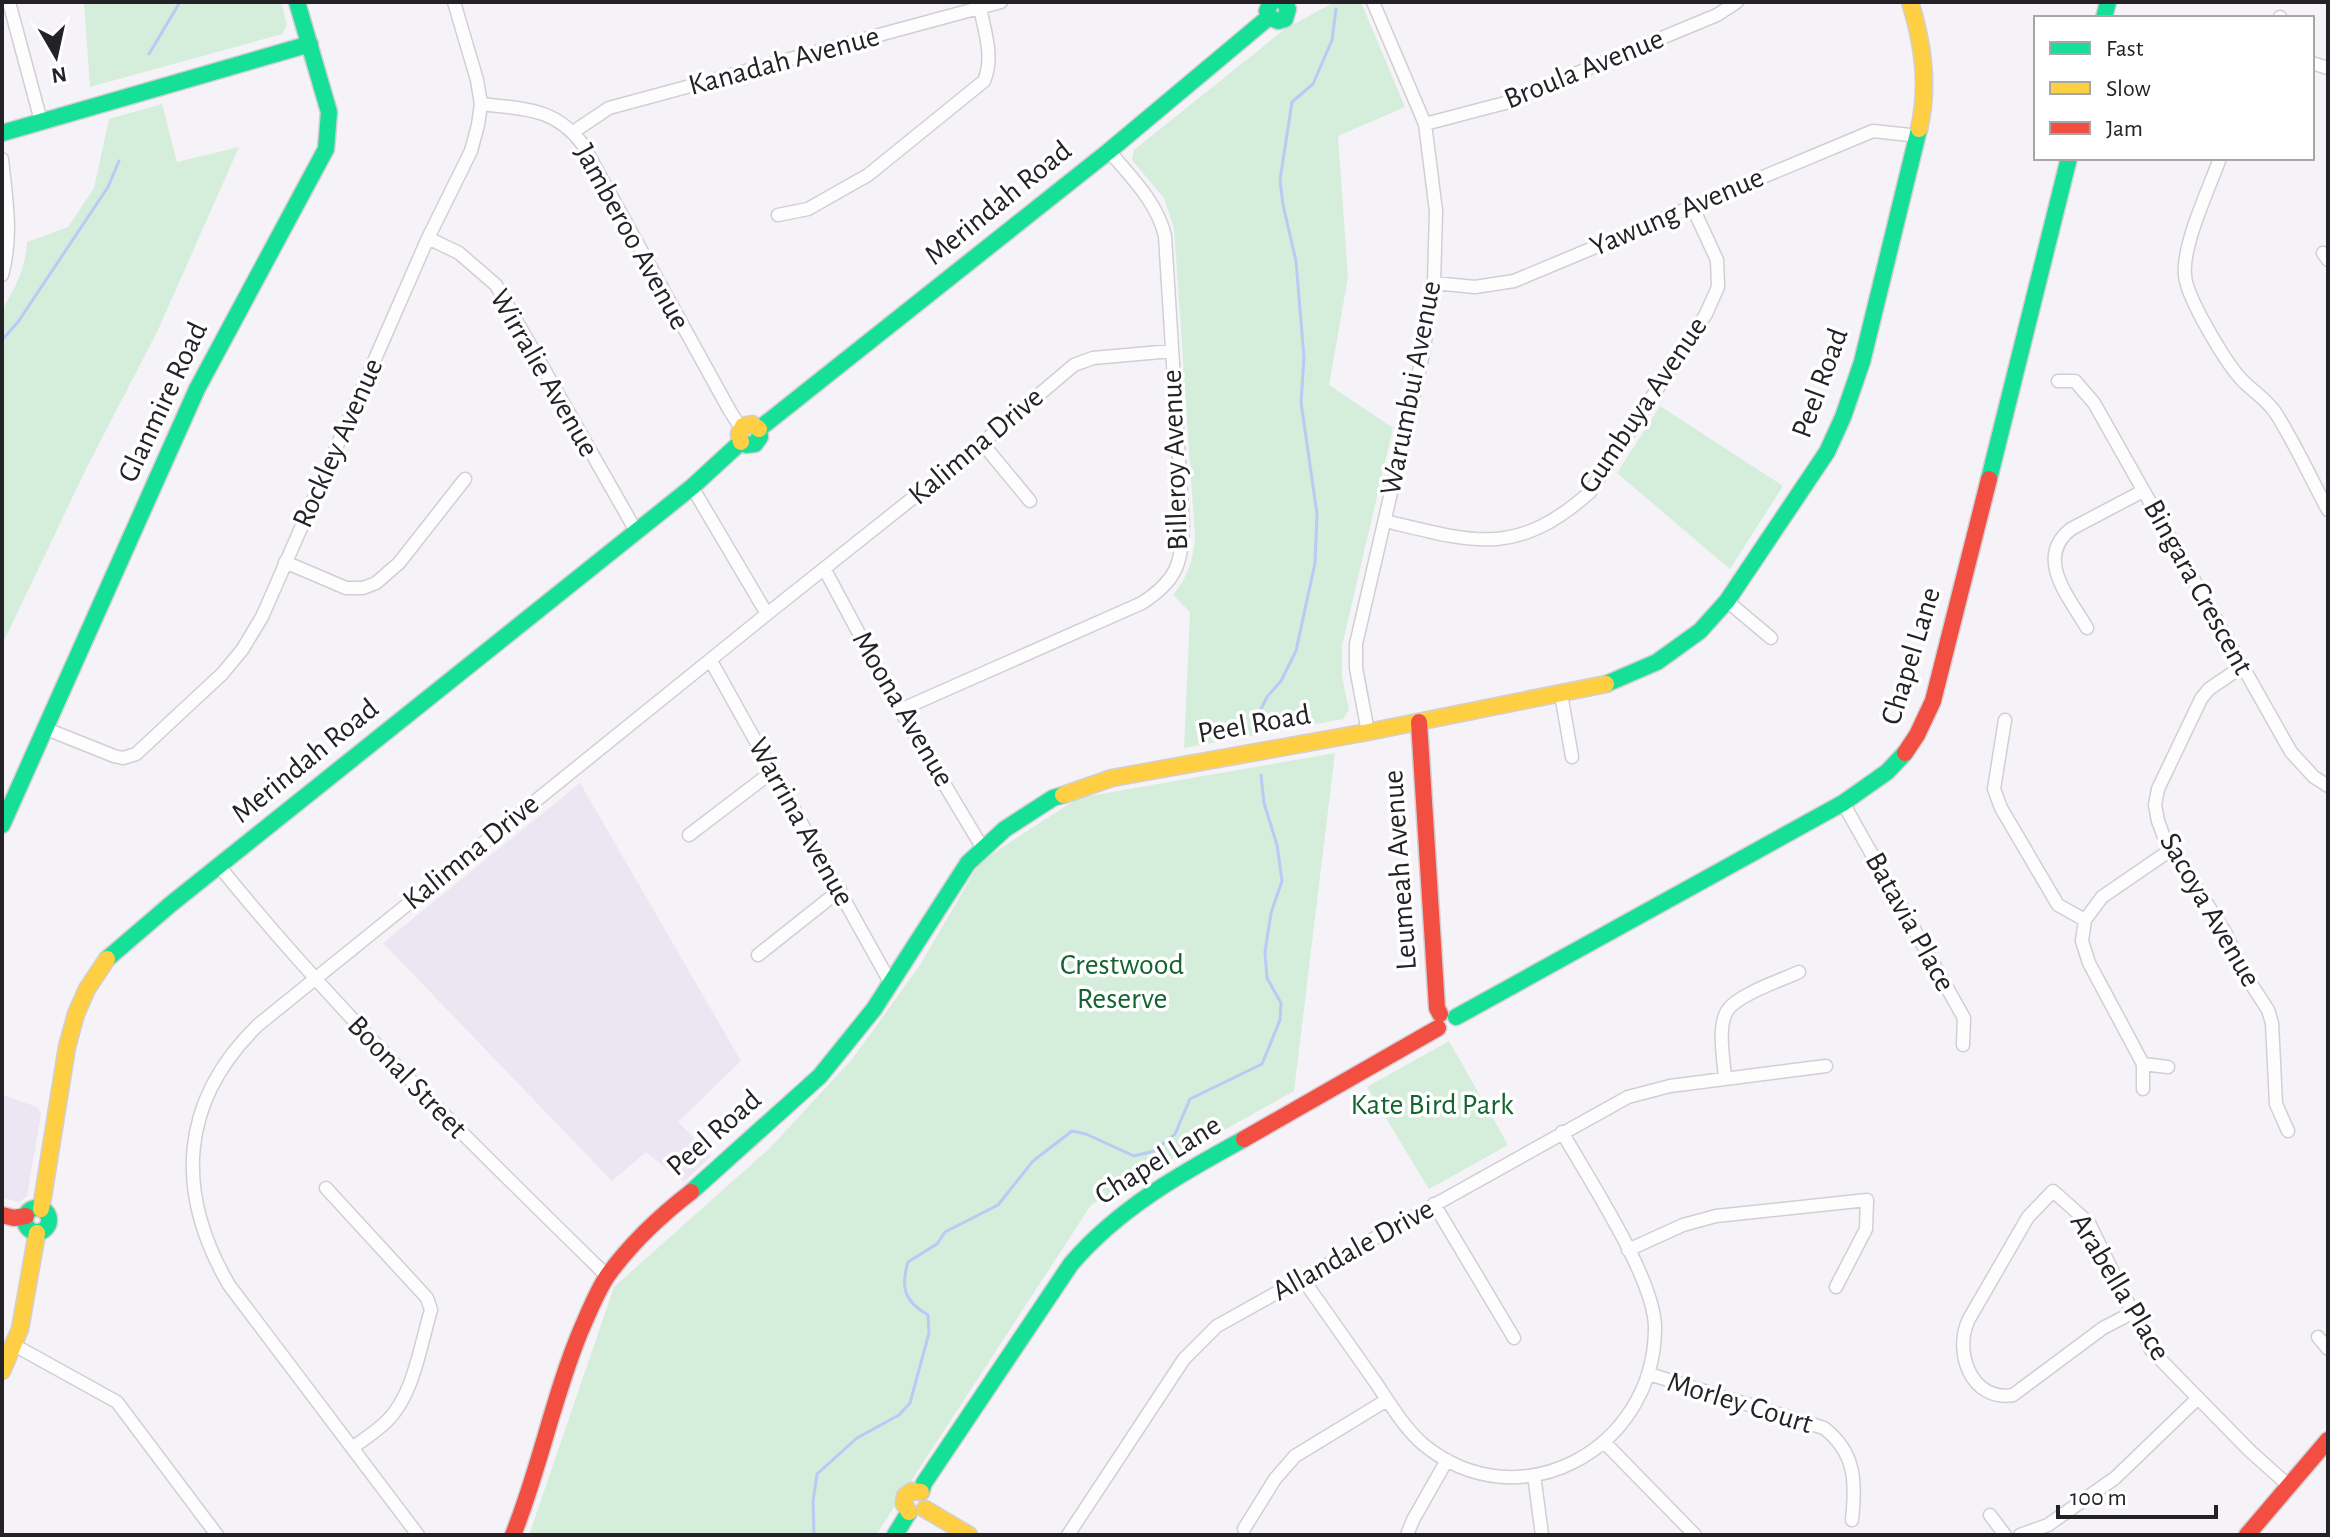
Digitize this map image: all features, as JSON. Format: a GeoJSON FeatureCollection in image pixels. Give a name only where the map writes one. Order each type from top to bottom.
{"type":"FeatureCollection","features":[{"type":"Feature","properties":{"kind":"street"},"geometry":{"type":"LineString","coordinates":[[9,2],[41,121]]}},
{"type":"Feature","properties":{"kind":"street","name":"Glanmire Road"},"geometry":{"type":"LineString","coordinates":[[2,825],[197,389],[326,149],[329,112],[297,2]]}},
{"type":"Feature","properties":{"kind":"street","name":"Rockley Avenue"},"geometry":{"type":"LineString","coordinates":[[44,728],[114,756],[123,758],[136,754],[222,674],[242,650],[262,617],[428,238],[471,151],[481,104],[454,2]]}},
{"type":"Feature","properties":{"kind":"street","name":"Kanadah Avenue"},"geometry":{"type":"LineString","coordinates":[[573,132],[609,108],[1001,2]]}},
{"type":"Feature","properties":{"kind":"street","name":"Warumbui Avenue"},"geometry":{"type":"LineString","coordinates":[[1368,732],[1355,656],[1423,354],[1434,283],[1436,211],[1425,124],[1373,2]]}},
{"type":"Feature","properties":{"kind":"street","name":"Broula Avenue"},"geometry":{"type":"LineString","coordinates":[[1425,124],[1505,103],[1717,15],[1737,2]]}},
{"type":"Feature","properties":{"kind":"street","name":"Peel Road"},"geometry":{"type":"LineString","coordinates":[[513,1535],[531,1490],[562,1376],[607,1276],[654,1221],[706,1180],[820,1076],[874,1009],[968,863],[982,847],[1029,812],[1053,798],[1082,787],[1112,778],[1368,732],[1605,684],[1657,662],[1700,631],[1727,601],[1827,452],[1862,362],[1919,136],[1925,81],[1923,48],[1910,2]]}},
{"type":"Feature","properties":{"kind":"street","name":"Merindah Road"},"geometry":{"type":"LineString","coordinates":[[34,1212],[76,1014],[87,989],[107,959],[132,935],[692,487],[748,432],[1109,151],[1281,6]]}},
{"type":"Feature","properties":{"kind":"street"},"geometry":{"type":"LineString","coordinates":[[778,215],[808,209],[868,175],[984,81],[989,70],[989,56],[980,8]]}},
{"type":"Feature","properties":{"kind":"street"},"geometry":{"type":"LineString","coordinates":[[2,133],[310,44]]}},
{"type":"Feature","properties":{"kind":"street","name":"Jamberoo Avenue"},"geometry":{"type":"LineString","coordinates":[[481,104],[538,110],[573,132],[730,411],[748,432]]}},
{"type":"Feature","properties":{"kind":"street","name":"Yawung Avenue"},"geometry":{"type":"LineString","coordinates":[[1434,283],[1475,287],[1514,281],[1873,131],[1919,136]]}},
{"type":"Feature","properties":{"kind":"street","name":"Billeroy Avenue"},"geometry":{"type":"LineString","coordinates":[[900,710],[1142,603],[1169,582],[1178,569],[1183,525],[1165,236],[1161,218],[1151,202],[1109,151]]}},
{"type":"Feature","properties":{"kind":"street"},"geometry":{"type":"LineString","coordinates":[[2,159],[9,231],[2,275]]}},
{"type":"Feature","properties":{"kind":"street","name":"Chapel Lane"},"geometry":{"type":"LineString","coordinates":[[895,1535],[918,1504],[924,1483],[1071,1264],[1115,1216],[1151,1191],[1367,1071],[1445,1020],[1843,803],[1879,780],[1905,756],[1933,701],[2068,160]]}},
{"type":"Feature","properties":{"kind":"street"},"geometry":{"type":"LineString","coordinates":[[2219,160],[2185,257],[2187,286],[2231,366],[2245,383],[2264,397],[2275,413],[2328,510]]}},
{"type":"Feature","properties":{"kind":"street","name":"Gumbuya Avenue"},"geometry":{"type":"LineString","coordinates":[[1385,521],[1461,539],[1499,539],[1534,531],[1563,515],[1590,492],[1706,314],[1718,287],[1717,260],[1692,206]]}},
{"type":"Feature","properties":{"kind":"street","name":"Wirralie Avenue"},"geometry":{"type":"LineString","coordinates":[[428,238],[459,253],[496,285],[636,531]]}},
{"type":"Feature","properties":{"kind":"street","name":"Kalimna Drive"},"geometry":{"type":"LineString","coordinates":[[418,1535],[229,1285],[205,1239],[193,1186],[196,1128],[212,1084],[240,1042],[314,979],[825,570],[1074,365],[1093,358],[1172,351]]}},
{"type":"Feature","properties":{"kind":"street"},"geometry":{"type":"LineString","coordinates":[[2058,381],[2075,381],[2082,368]]}},
{"type":"Feature","properties":{"kind":"street","name":"Bingara Crescent"},"geometry":{"type":"LineString","coordinates":[[2075,381],[2094,403],[2291,752],[2303,767],[2328,786]]}},
{"type":"Feature","properties":{"kind":"street"},"geometry":{"type":"LineString","coordinates":[[982,443],[1030,501]]}},
{"type":"Feature","properties":{"kind":"street"},"geometry":{"type":"LineString","coordinates":[[285,562],[346,588],[363,588],[376,583],[399,563],[465,479]]}},
{"type":"Feature","properties":{"kind":"street"},"geometry":{"type":"LineString","coordinates":[[692,487],[767,614]]}},
{"type":"Feature","properties":{"kind":"street"},"geometry":{"type":"LineString","coordinates":[[2087,628],[2055,569],[2053,558],[2056,546],[2071,529],[2143,491]]}},
{"type":"Feature","properties":{"kind":"street","name":"Moona Avenue"},"geometry":{"type":"LineString","coordinates":[[825,570],[900,710],[982,847]]}},
{"type":"Feature","properties":{"kind":"street"},"geometry":{"type":"LineString","coordinates":[[1727,601],[1771,638]]}},
{"type":"Feature","properties":{"kind":"street","name":"Warrina Avenue"},"geometry":{"type":"LineString","coordinates":[[711,661],[890,982]]}},
{"type":"Feature","properties":{"kind":"street","name":"Sacoya Avenue"},"geometry":{"type":"LineString","coordinates":[[2243,666],[2209,689],[2201,699],[2158,789],[2155,805],[2158,821],[2172,849],[2216,917],[2244,973],[2268,1010],[2272,1023],[2276,1104],[2288,1131]]}},
{"type":"Feature","properties":{"kind":"street"},"geometry":{"type":"LineString","coordinates":[[1561,694],[1572,757]]}},
{"type":"Feature","properties":{"kind":"street"},"geometry":{"type":"LineString","coordinates":[[2005,720],[1994,789],[2001,808],[2058,905],[2085,920]]}},
{"type":"Feature","properties":{"kind":"street","name":"Leumeah Avenue"},"geometry":{"type":"LineString","coordinates":[[1419,722],[1437,1008],[1445,1020]]}},
{"type":"Feature","properties":{"kind":"street"},"geometry":{"type":"LineString","coordinates":[[689,835],[773,771]]}},
{"type":"Feature","properties":{"kind":"street","name":"Batavia Place"},"geometry":{"type":"LineString","coordinates":[[1843,803],[1964,1018],[1963,1045]]}},
{"type":"Feature","properties":{"kind":"street"},"geometry":{"type":"LineString","coordinates":[[2143,1089],[2143,1064],[2089,963],[2082,941],[2085,920],[2102,897],[2172,849]]}},
{"type":"Feature","properties":{"kind":"street","name":"Boonal Street"},"geometry":{"type":"LineString","coordinates":[[219,866],[372,1043],[607,1276]]}},
{"type":"Feature","properties":{"kind":"street"},"geometry":{"type":"LineString","coordinates":[[758,955],[840,890]]}},
{"type":"Feature","properties":{"kind":"street"},"geometry":{"type":"LineString","coordinates":[[1725,1079],[1723,1026],[1726,1012],[1735,1002],[1799,972]]}},
{"type":"Feature","properties":{"kind":"street"},"geometry":{"type":"LineString","coordinates":[[2143,1064],[2168,1067]]}},
{"type":"Feature","properties":{"kind":"street","name":"Allandale Drive"},"geometry":{"type":"LineString","coordinates":[[1068,1535],[1184,1359],[1217,1326],[1628,1097],[1670,1086],[1826,1066]]}},
{"type":"Feature","properties":{"kind":"street"},"geometry":{"type":"LineString","coordinates":[[1302,1278],[1387,1400],[1423,1444],[1447,1460],[1486,1474],[1534,1475],[1570,1463],[1605,1443],[1627,1419],[1649,1374],[1656,1328],[1650,1297],[1628,1250],[1562,1132]]}},
{"type":"Feature","properties":{"kind":"street"},"geometry":{"type":"LineString","coordinates":[[326,1188],[427,1298],[431,1310],[407,1391],[398,1407],[387,1421],[352,1448]]}},
{"type":"Feature","properties":{"kind":"street","name":"Arabella Place"},"geometry":{"type":"LineString","coordinates":[[2132,1313],[2103,1328],[2019,1393],[2006,1396],[1991,1394],[1974,1379],[1962,1352],[1965,1328],[2028,1217],[2053,1191],[2089,1223],[2151,1350],[2288,1485]]}},
{"type":"Feature","properties":{"kind":"street"},"geometry":{"type":"LineString","coordinates":[[1628,1250],[1683,1225],[1716,1216],[1867,1200],[1866,1229],[1836,1287]]}},
{"type":"Feature","properties":{"kind":"street"},"geometry":{"type":"LineString","coordinates":[[1434,1204],[1514,1338]]}},
{"type":"Feature","properties":{"kind":"street"},"geometry":{"type":"LineString","coordinates":[[2,1215],[14,1218],[34,1212]]}},
{"type":"Feature","properties":{"kind":"street"},"geometry":{"type":"LineString","coordinates":[[2,1371],[25,1311],[37,1233],[28,1228],[34,1212]]}},
{"type":"Feature","properties":{"kind":"street"},"geometry":{"type":"LineString","coordinates":[[2318,1337],[2328,1347]]}},
{"type":"Feature","properties":{"kind":"street"},"geometry":{"type":"LineString","coordinates":[[14,1345],[117,1402],[217,1535]]}},
{"type":"Feature","properties":{"kind":"street","name":"Morley Court"},"geometry":{"type":"LineString","coordinates":[[1649,1374],[1824,1428],[1839,1440],[1850,1461],[1855,1493],[1852,1520]]}},
{"type":"Feature","properties":{"kind":"street"},"geometry":{"type":"LineString","coordinates":[[2020,1535],[2048,1525],[2115,1478],[2198,1398]]}},
{"type":"Feature","properties":{"kind":"street"},"geometry":{"type":"LineString","coordinates":[[1244,1529],[1275,1479],[1295,1456],[1387,1400]]}},
{"type":"Feature","properties":{"kind":"street"},"geometry":{"type":"LineString","coordinates":[[2247,1535],[2328,1440]]}},
{"type":"Feature","properties":{"kind":"street"},"geometry":{"type":"LineString","coordinates":[[1605,1443],[1695,1535]]}},
{"type":"Feature","properties":{"kind":"street"},"geometry":{"type":"LineString","coordinates":[[1407,1535],[1447,1460]]}},
{"type":"Feature","properties":{"kind":"street"},"geometry":{"type":"LineString","coordinates":[[1534,1475],[1542,1535]]}},
{"type":"Feature","properties":{"kind":"street"},"geometry":{"type":"LineString","coordinates":[[918,1504],[969,1535]]}},
{"type":"Feature","properties":{"kind":"street"},"geometry":{"type":"LineString","coordinates":[[1990,1515],[2005,1535]]}},
{"type":"Feature","properties":{"kind":"shaded area"},"geometry":{"type":"Polygon","coordinates":[[[580,783],[741,1061],[678,1122],[711,1156],[684,1182],[646,1152],[612,1181],[383,943],[580,783]]]}},
{"type":"Feature","properties":{"kind":"shaded area"},"geometry":{"type":"Polygon","coordinates":[[[2,1095],[37,1107],[41,1114],[27,1196],[19,1202],[2,1198],[2,1095]]]}},
{"type":"Feature","properties":{"kind":"green space"},"geometry":{"type":"Polygon","coordinates":[[[84,2],[281,2],[287,25],[282,34],[90,87],[84,2]]]}},
{"type":"Feature","properties":{"kind":"green space"},"geometry":{"type":"Polygon","coordinates":[[[1335,2],[1361,2],[1405,107],[1338,136],[1348,277],[1329,385],[1393,428],[1342,646],[1342,676],[1349,710],[1343,719],[1184,748],[1190,612],[1173,595],[1189,568],[1195,537],[1174,228],[1164,198],[1132,160],[1134,150],[1285,29],[1335,2]]]}},
{"type":"Feature","properties":{"kind":"green space"},"geometry":{"type":"Polygon","coordinates":[[[162,104],[177,162],[239,147],[158,330],[86,469],[2,645],[2,310],[19,278],[27,242],[68,227],[94,188],[109,119],[162,104]]]}},
{"type":"Feature","properties":{"kind":"green space"},"geometry":{"type":"Polygon","coordinates":[[[1660,406],[1783,486],[1730,569],[1617,473],[1660,406]]]}},
{"type":"Feature","properties":{"kind":"green space","name":"Crestwood Reserve"},"geometry":{"type":"Polygon","coordinates":[[[1335,753],[1294,1091],[1091,1205],[876,1535],[529,1535],[614,1287],[770,1148],[853,1058],[920,965],[980,862],[1078,798],[1335,753]]]}},
{"type":"Feature","properties":{"kind":"green space","name":"Kate Bird Park"},"geometry":{"type":"Polygon","coordinates":[[[1449,1041],[1508,1145],[1429,1189],[1367,1087],[1449,1041]]]}},
{"type":"Feature","properties":{"kind":"waterway"},"geometry":{"type":"LineString","coordinates":[[149,54],[180,2]]}},
{"type":"Feature","properties":{"kind":"waterway"},"geometry":{"type":"LineString","coordinates":[[1255,731],[1255,721],[1267,697],[1281,681],[1296,651],[1315,563],[1317,514],[1301,402],[1304,358],[1296,261],[1280,180],[1292,102],[1313,84],[1332,40],[1336,9]]}},
{"type":"Feature","properties":{"kind":"waterway"},"geometry":{"type":"LineString","coordinates":[[2,340],[18,322],[108,187],[119,161]]}},
{"type":"Feature","properties":{"kind":"waterway"},"geometry":{"type":"LineString","coordinates":[[814,1535],[813,1502],[817,1474],[857,1438],[899,1415],[910,1403],[929,1333],[928,1315],[914,1305],[906,1293],[908,1262],[937,1244],[945,1232],[998,1205],[1033,1161],[1072,1131],[1086,1134],[1134,1156],[1154,1151],[1175,1134],[1190,1099],[1262,1064],[1280,1020],[1281,1003],[1267,978],[1265,952],[1271,913],[1282,881],[1277,845],[1264,803],[1261,775]]}},
{"type":"Feature","properties":{"kind":"traffic: fast"},"geometry":{"type":"LineString","coordinates":[[2,825],[197,389],[326,149],[329,112],[297,2]]}},
{"type":"Feature","properties":{"kind":"traffic: fast"},"geometry":{"type":"LineString","coordinates":[[1269,17],[1267,11],[1271,2]]}},
{"type":"Feature","properties":{"kind":"traffic: fast"},"geometry":{"type":"LineString","coordinates":[[1269,17],[1278,21],[1285,19],[1288,9],[1284,2]]}},
{"type":"Feature","properties":{"kind":"traffic: fast"},"geometry":{"type":"LineString","coordinates":[[2104,16],[2108,2]]}},
{"type":"Feature","properties":{"kind":"traffic: fast"},"geometry":{"type":"LineString","coordinates":[[759,429],[1109,151],[1269,17]]}},
{"type":"Feature","properties":{"kind":"traffic: fast"},"geometry":{"type":"LineString","coordinates":[[2,133],[310,44]]}},
{"type":"Feature","properties":{"kind":"traffic: fast"},"geometry":{"type":"LineString","coordinates":[[1606,684],[1657,662],[1700,631],[1727,601],[1827,452],[1862,362],[1919,129]]}},
{"type":"Feature","properties":{"kind":"traffic: fast"},"geometry":{"type":"LineString","coordinates":[[1989,479],[2069,160]]}},
{"type":"Feature","properties":{"kind":"traffic: fast"},"geometry":{"type":"LineString","coordinates":[[741,442],[755,444],[760,437],[759,429]]}},
{"type":"Feature","properties":{"kind":"traffic: fast"},"geometry":{"type":"LineString","coordinates":[[107,959],[171,904],[692,487],[741,442]]}},
{"type":"Feature","properties":{"kind":"traffic: fast"},"geometry":{"type":"LineString","coordinates":[[1456,1017],[1843,803],[1887,772],[1905,753]]}},
{"type":"Feature","properties":{"kind":"traffic: fast"},"geometry":{"type":"LineString","coordinates":[[691,1192],[820,1076],[874,1009],[968,863],[1005,829],[1053,798],[1063,795]]}},
{"type":"Feature","properties":{"kind":"traffic: fast"},"geometry":{"type":"LineString","coordinates":[[921,1492],[924,1483],[1071,1264],[1130,1209],[1174,1179],[1244,1139]]}},
{"type":"Feature","properties":{"kind":"traffic: fast"},"geometry":{"type":"LineString","coordinates":[[37,1208],[48,1215],[49,1220],[42,1231],[37,1232],[26,1225],[25,1220],[32,1209],[37,1208]]}},
{"type":"Feature","properties":{"kind":"traffic: fast"},"geometry":{"type":"LineString","coordinates":[[895,1535],[909,1512]]}},
{"type":"Feature","properties":{"kind":"traffic: slow"},"geometry":{"type":"LineString","coordinates":[[1910,2],[1923,65],[1924,97],[1919,129]]}},
{"type":"Feature","properties":{"kind":"traffic: slow"},"geometry":{"type":"LineString","coordinates":[[741,442],[739,434],[743,426],[752,424],[759,429]]}},
{"type":"Feature","properties":{"kind":"traffic: slow"},"geometry":{"type":"LineString","coordinates":[[1063,795],[1112,778],[1368,732],[1606,684]]}},
{"type":"Feature","properties":{"kind":"traffic: slow"},"geometry":{"type":"LineString","coordinates":[[41,1209],[67,1047],[87,989],[107,959]]}},
{"type":"Feature","properties":{"kind":"traffic: slow"},"geometry":{"type":"LineString","coordinates":[[2,1371],[20,1329],[37,1233]]}},
{"type":"Feature","properties":{"kind":"traffic: slow"},"geometry":{"type":"LineString","coordinates":[[909,1512],[904,1504],[905,1496],[912,1491],[921,1492]]}},
{"type":"Feature","properties":{"kind":"traffic: slow"},"geometry":{"type":"LineString","coordinates":[[925,1509],[969,1535]]}},
{"type":"Feature","properties":{"kind":"traffic: jam"},"geometry":{"type":"LineString","coordinates":[[1905,753],[1933,701],[1989,479]]}},
{"type":"Feature","properties":{"kind":"traffic: jam"},"geometry":{"type":"LineString","coordinates":[[1419,722],[1437,1008],[1440,1014]]}},
{"type":"Feature","properties":{"kind":"traffic: jam"},"geometry":{"type":"LineString","coordinates":[[1244,1139],[1438,1028]]}},
{"type":"Feature","properties":{"kind":"traffic: jam"},"geometry":{"type":"LineString","coordinates":[[513,1535],[571,1355],[600,1288],[637,1241],[691,1192]]}},
{"type":"Feature","properties":{"kind":"traffic: jam"},"geometry":{"type":"LineString","coordinates":[[2,1215],[14,1218],[26,1216]]}},
{"type":"Feature","properties":{"kind":"traffic: jam"},"geometry":{"type":"LineString","coordinates":[[2247,1535],[2328,1440]]}}]}
